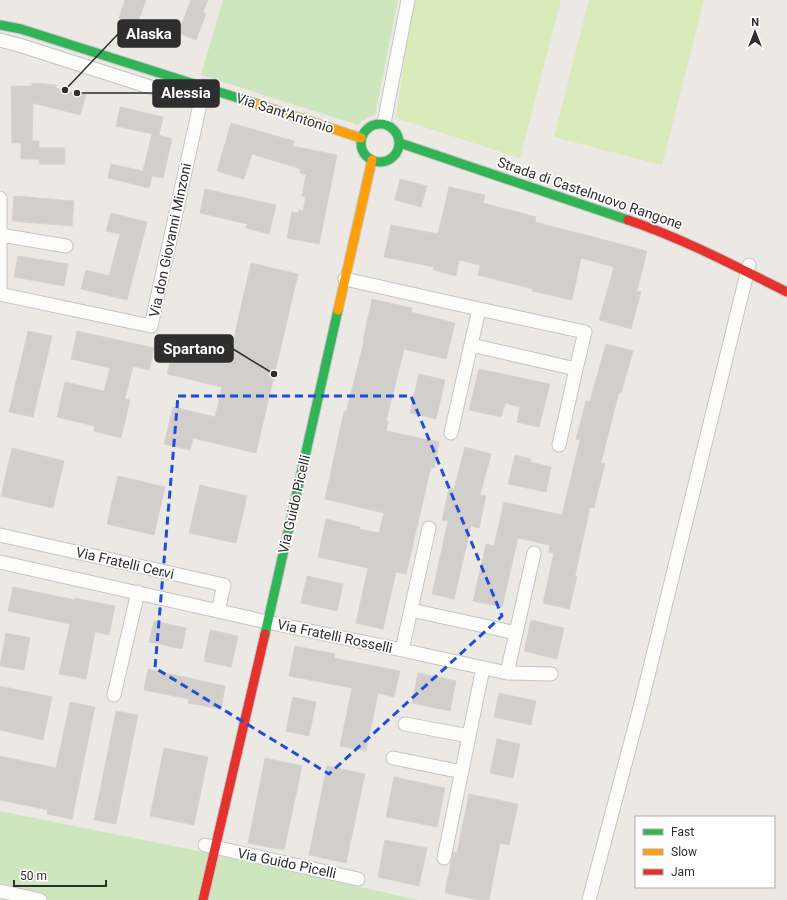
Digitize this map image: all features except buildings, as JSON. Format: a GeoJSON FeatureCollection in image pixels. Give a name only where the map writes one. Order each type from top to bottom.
{"type":"FeatureCollection","features":[{"type":"Feature","properties":{"kind":"main road","name":"Via Sant'Antonio"},"geometry":{"type":"LineString","coordinates":[[0,25],[21,29],[204,86],[361,138]]}},
{"type":"Feature","properties":{"kind":"main road"},"geometry":{"type":"LineString","coordinates":[[384,123],[394,128],[397,132],[400,143],[399,149],[391,159],[385,162],[368,158],[362,149],[361,138],[367,128],[372,125],[384,123]]}},
{"type":"Feature","properties":{"kind":"main road","name":"Strada di Castelnuovo Rangone"},"geometry":{"type":"LineString","coordinates":[[400,143],[662,231],[748,269],[787,292]]}},
{"type":"Feature","properties":{"kind":"main road","name":"Via Guido Picelli"},"geometry":{"type":"LineString","coordinates":[[203,900],[210,846],[241,742],[372,160]]}},
{"type":"Feature","properties":{"kind":"street"},"geometry":{"type":"LineString","coordinates":[[384,123],[408,0]]}},
{"type":"Feature","properties":{"kind":"street"},"geometry":{"type":"LineString","coordinates":[[0,40],[89,66],[200,103]]}},
{"type":"Feature","properties":{"kind":"street"},"geometry":{"type":"LineString","coordinates":[[89,66],[93,52]]}},
{"type":"Feature","properties":{"kind":"street","name":"Via don Giovanni Minzoni"},"geometry":{"type":"LineString","coordinates":[[0,198],[0,294],[151,326],[204,86]]}},
{"type":"Feature","properties":{"kind":"street"},"geometry":{"type":"LineString","coordinates":[[0,235],[66,246]]}},
{"type":"Feature","properties":{"kind":"street"},"geometry":{"type":"LineString","coordinates":[[589,900],[643,696],[748,269]]}},
{"type":"Feature","properties":{"kind":"street"},"geometry":{"type":"LineString","coordinates":[[345,279],[584,332],[559,445]]}},
{"type":"Feature","properties":{"kind":"street"},"geometry":{"type":"LineString","coordinates":[[451,433],[479,309]]}},
{"type":"Feature","properties":{"kind":"street"},"geometry":{"type":"LineString","coordinates":[[471,345],[576,369]]}},
{"type":"Feature","properties":{"kind":"street","name":"Via Fratelli Rosselli"},"geometry":{"type":"LineString","coordinates":[[402,650],[429,528]]}},
{"type":"Feature","properties":{"kind":"street","name":"Via Fratelli Cervi"},"geometry":{"type":"LineString","coordinates":[[0,535],[224,585],[218,611]]}},
{"type":"Feature","properties":{"kind":"street"},"geometry":{"type":"LineString","coordinates":[[507,673],[534,553]]}},
{"type":"Feature","properties":{"kind":"street","name":"Via Fratelli Cervi"},"geometry":{"type":"LineString","coordinates":[[0,562],[267,622]]}},
{"type":"Feature","properties":{"kind":"street","name":"Via Fratelli Cervi"},"geometry":{"type":"LineString","coordinates":[[114,695],[138,592]]}},
{"type":"Feature","properties":{"kind":"street"},"geometry":{"type":"LineString","coordinates":[[411,610],[516,633]]}},
{"type":"Feature","properties":{"kind":"street","name":"Via Fratelli Rosselli"},"geometry":{"type":"LineString","coordinates":[[267,622],[507,673],[551,674]]}},
{"type":"Feature","properties":{"kind":"street"},"geometry":{"type":"LineString","coordinates":[[444,858],[483,668]]}},
{"type":"Feature","properties":{"kind":"street"},"geometry":{"type":"LineString","coordinates":[[405,724],[469,736]]}},
{"type":"Feature","properties":{"kind":"street"},"geometry":{"type":"LineString","coordinates":[[393,758],[462,772]]}},
{"type":"Feature","properties":{"kind":"street","name":"Via Guido Picelli"},"geometry":{"type":"LineString","coordinates":[[210,846],[358,879]]}},
{"type":"Feature","properties":{"kind":"street"},"geometry":{"type":"LineString","coordinates":[[0,891],[40,900]]}},
{"type":"Feature","properties":{"kind":"highlighted area"},"geometry":{"type":"Polygon","coordinates":[[[178,396],[411,396],[502,616],[329,774],[155,668],[178,396]]]}},
{"type":"Feature","properties":{"kind":"green space"},"geometry":{"type":"Polygon","coordinates":[[[223,0],[398,0],[375,115],[366,118],[358,125],[201,75],[223,0]]]}},
{"type":"Feature","properties":{"kind":"green space"},"geometry":{"type":"Polygon","coordinates":[[[413,0],[561,0],[520,158],[396,118],[413,0]]]}},
{"type":"Feature","properties":{"kind":"green space"},"geometry":{"type":"Polygon","coordinates":[[[589,0],[704,0],[662,165],[554,137],[589,0]]]}},
{"type":"Feature","properties":{"kind":"green space"},"geometry":{"type":"Polygon","coordinates":[[[0,811],[213,854],[201,900],[45,900],[0,890],[0,811]]]}},
{"type":"Feature","properties":{"kind":"green space"},"geometry":{"type":"Polygon","coordinates":[[[215,855],[419,900],[204,900],[215,855]]]}},
{"type":"Feature","properties":{"kind":"traffic: fast"},"geometry":{"type":"LineString","coordinates":[[0,25],[21,29],[257,104]]}},
{"type":"Feature","properties":{"kind":"traffic: fast"},"geometry":{"type":"LineString","coordinates":[[376,124],[384,124],[394,129],[398,136],[399,143],[398,150],[394,157],[384,162],[376,162],[366,157],[364,154],[361,147],[361,139],[366,129],[369,127],[376,124]]}},
{"type":"Feature","properties":{"kind":"traffic: fast"},"geometry":{"type":"LineString","coordinates":[[400,143],[628,220]]}},
{"type":"Feature","properties":{"kind":"traffic: fast"},"geometry":{"type":"LineString","coordinates":[[265,634],[338,310]]}},
{"type":"Feature","properties":{"kind":"traffic: slow"},"geometry":{"type":"LineString","coordinates":[[257,104],[361,138]]}},
{"type":"Feature","properties":{"kind":"traffic: slow"},"geometry":{"type":"LineString","coordinates":[[338,310],[372,160]]}},
{"type":"Feature","properties":{"kind":"traffic: jam"},"geometry":{"type":"LineString","coordinates":[[628,220],[689,244],[787,292]]}},
{"type":"Feature","properties":{"kind":"traffic: jam"},"geometry":{"type":"LineString","coordinates":[[203,900],[265,634]]}},
{"type":"Feature","properties":{"kind":"place","name":"Alaska"},"geometry":{"type":"Point","coordinates":[65,90]}},
{"type":"Feature","properties":{"kind":"place","name":"Alessia"},"geometry":{"type":"Point","coordinates":[77,93]}},
{"type":"Feature","properties":{"kind":"place","name":"Spartano"},"geometry":{"type":"Point","coordinates":[274,374]}}]}
